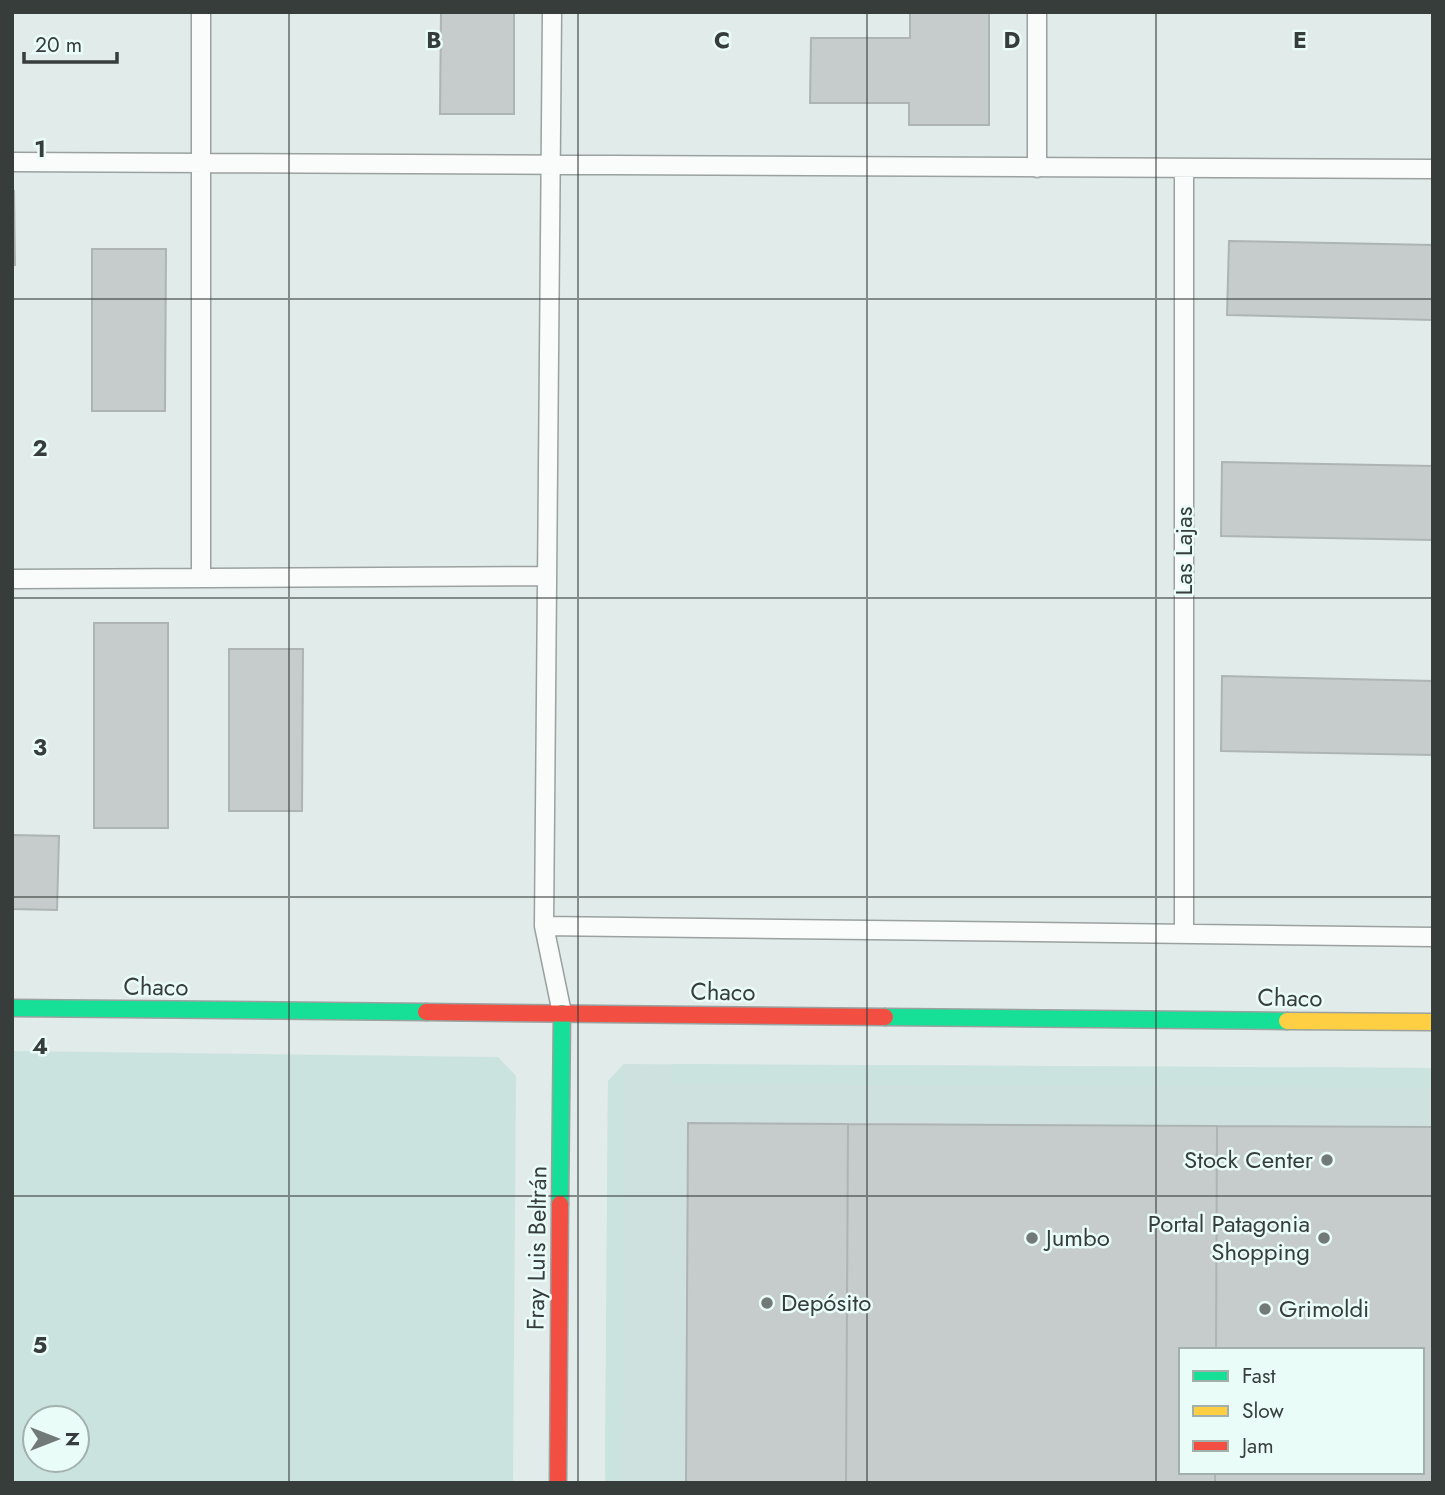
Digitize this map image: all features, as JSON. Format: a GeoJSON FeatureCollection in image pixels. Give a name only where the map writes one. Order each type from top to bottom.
{"type":"FeatureCollection","features":[{"type":"Feature","properties":{"kind":"street","name":"Chaco"},"geometry":{"type":"LineString","coordinates":[[12,1008],[1433,1022]]}},
{"type":"Feature","properties":{"kind":"street","name":"Fray Luis Beltrán"},"geometry":{"type":"LineString","coordinates":[[558,1483],[562,1013]]}},
{"type":"Feature","properties":{"kind":"lane"},"geometry":{"type":"LineString","coordinates":[[201,12],[201,578]]}},
{"type":"Feature","properties":{"kind":"lane"},"geometry":{"type":"LineString","coordinates":[[552,12],[544,926],[562,1013]]}},
{"type":"Feature","properties":{"kind":"lane"},"geometry":{"type":"LineString","coordinates":[[1037,12],[1037,168]]}},
{"type":"Feature","properties":{"kind":"lane"},"geometry":{"type":"LineString","coordinates":[[12,162],[1433,169]]}},
{"type":"Feature","properties":{"kind":"lane","name":"Las Lajas"},"geometry":{"type":"LineString","coordinates":[[1184,168],[1184,933]]}},
{"type":"Feature","properties":{"kind":"lane"},"geometry":{"type":"LineString","coordinates":[[12,579],[547,576]]}},
{"type":"Feature","properties":{"kind":"lane"},"geometry":{"type":"LineString","coordinates":[[544,926],[1433,937]]}},
{"type":"Feature","properties":{"kind":"shaded area"},"geometry":{"type":"Polygon","coordinates":[[[12,1051],[498,1057],[516,1076],[513,1483],[12,1483],[12,1051]]]}},
{"type":"Feature","properties":{"kind":"shaded area"},"geometry":{"type":"Polygon","coordinates":[[[624,1064],[1433,1068],[1433,1483],[605,1483],[608,1081],[624,1064]]]}},
{"type":"Feature","properties":{"kind":"shaded area"},"geometry":{"type":"Polygon","coordinates":[[[624,1064],[623,1483],[605,1483],[608,1081],[624,1064]]]}},
{"type":"Feature","properties":{"kind":"shaded area"},"geometry":{"type":"Polygon","coordinates":[[[673,1064],[1433,1068],[1433,1088],[673,1084],[673,1064]]]}},
{"type":"Feature","properties":{"kind":"building"},"geometry":{"type":"Polygon","coordinates":[[[441,12],[514,12],[514,114],[440,114],[441,12]]]}},
{"type":"Feature","properties":{"kind":"building"},"geometry":{"type":"Polygon","coordinates":[[[910,12],[989,12],[989,125],[909,125],[909,103],[810,103],[811,38],[910,38],[910,12]]]}},
{"type":"Feature","properties":{"kind":"building"},"geometry":{"type":"Polygon","coordinates":[[[14,191],[15,265],[12,265],[14,191]]]}},
{"type":"Feature","properties":{"kind":"building"},"geometry":{"type":"Polygon","coordinates":[[[1229,241],[1433,245],[1433,320],[1227,315],[1229,241]]]}},
{"type":"Feature","properties":{"kind":"building"},"geometry":{"type":"Polygon","coordinates":[[[92,249],[166,249],[165,411],[92,411],[92,249]]]}},
{"type":"Feature","properties":{"kind":"building"},"geometry":{"type":"Polygon","coordinates":[[[1222,462],[1433,466],[1433,540],[1221,536],[1222,462]]]}},
{"type":"Feature","properties":{"kind":"building"},"geometry":{"type":"Polygon","coordinates":[[[94,623],[168,623],[168,828],[94,828],[94,623]]]}},
{"type":"Feature","properties":{"kind":"building"},"geometry":{"type":"Polygon","coordinates":[[[229,649],[303,649],[302,811],[229,811],[229,649]]]}},
{"type":"Feature","properties":{"kind":"building"},"geometry":{"type":"Polygon","coordinates":[[[1222,676],[1433,681],[1433,755],[1221,751],[1222,676]]]}},
{"type":"Feature","properties":{"kind":"building"},"geometry":{"type":"Polygon","coordinates":[[[12,835],[59,836],[57,910],[12,909],[12,835]]]}},
{"type":"Feature","properties":{"kind":"building","name":"Depósito"},"geometry":{"type":"Polygon","coordinates":[[[688,1123],[848,1124],[846,1483],[686,1483],[688,1123]]]}},
{"type":"Feature","properties":{"kind":"building","name":"Jumbo"},"geometry":{"type":"Polygon","coordinates":[[[848,1124],[1217,1126],[1216,1348],[1179,1348],[1179,1474],[1215,1474],[1215,1483],[846,1483],[848,1124]]]}},
{"type":"Feature","properties":{"kind":"building","name":"Portal Patagonia Shopping"},"geometry":{"type":"Polygon","coordinates":[[[1217,1126],[1433,1127],[1433,1483],[1215,1483],[1215,1474],[1424,1474],[1424,1348],[1216,1348],[1217,1126]]]}},
{"type":"Feature","properties":{"kind":"traffic: fast"},"geometry":{"type":"LineString","coordinates":[[12,1008],[426,1012]]}},
{"type":"Feature","properties":{"kind":"traffic: fast"},"geometry":{"type":"LineString","coordinates":[[560,1204],[562,1013]]}},
{"type":"Feature","properties":{"kind":"traffic: fast"},"geometry":{"type":"LineString","coordinates":[[885,1017],[1287,1021]]}},
{"type":"Feature","properties":{"kind":"traffic: slow"},"geometry":{"type":"LineString","coordinates":[[1287,1021],[1433,1022]]}},
{"type":"Feature","properties":{"kind":"traffic: jam"},"geometry":{"type":"LineString","coordinates":[[426,1012],[885,1017]]}},
{"type":"Feature","properties":{"kind":"traffic: jam"},"geometry":{"type":"LineString","coordinates":[[558,1483],[560,1204]]}},
{"type":"Feature","properties":{"kind":"place","name":"Stock Center"},"geometry":{"type":"Point","coordinates":[1327,1160]}},
{"type":"Feature","properties":{"kind":"place","name":"Jumbo"},"geometry":{"type":"Point","coordinates":[1032,1238]}},
{"type":"Feature","properties":{"kind":"place","name":"Portal Patagonia Shopping"},"geometry":{"type":"Point","coordinates":[1324,1238]}},
{"type":"Feature","properties":{"kind":"place","name":"Depósito"},"geometry":{"type":"Point","coordinates":[767,1303]}},
{"type":"Feature","properties":{"kind":"place","name":"Grimoldi"},"geometry":{"type":"Point","coordinates":[1265,1309]}}]}
